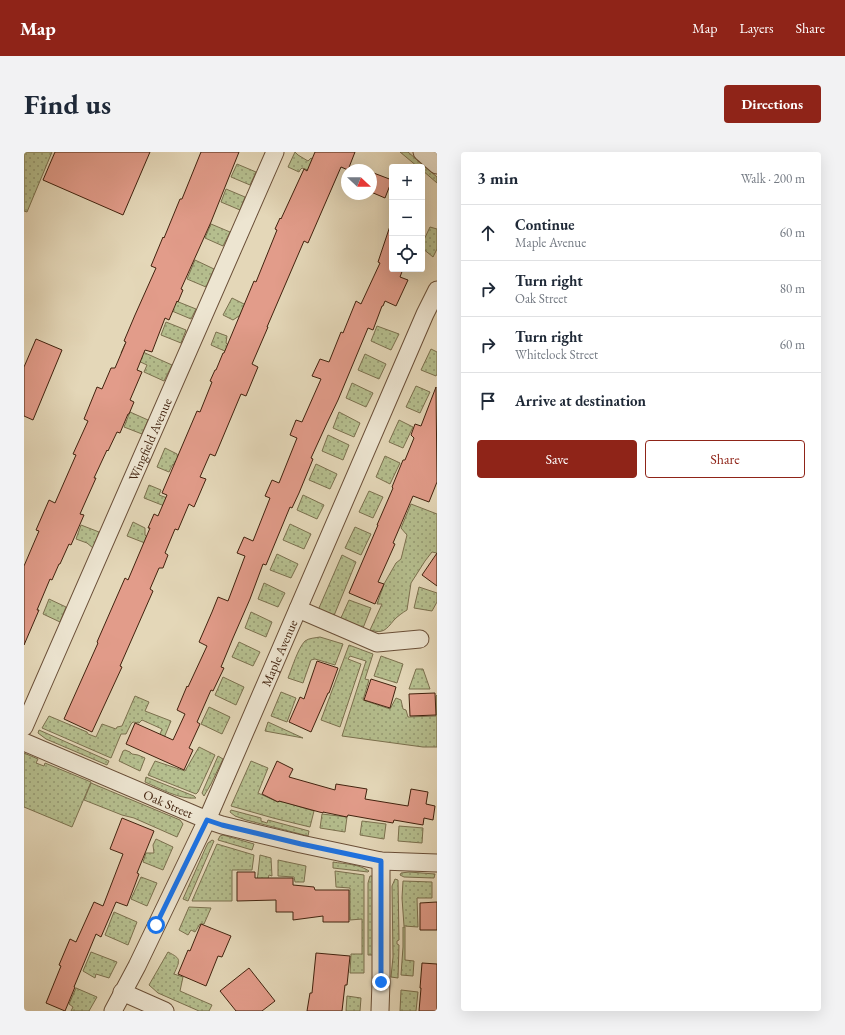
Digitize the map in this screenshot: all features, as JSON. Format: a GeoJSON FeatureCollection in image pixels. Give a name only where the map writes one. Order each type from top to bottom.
{"type":"FeatureCollection","features":[{"type":"Feature","properties":{"kind":"street","name":"Wingfield Avenue"},"geometry":{"type":"LineString","coordinates":[[24,727],[275,152]]}},
{"type":"Feature","properties":{"kind":"street"},"geometry":{"type":"LineString","coordinates":[[422,152],[437,165]]}},
{"type":"Feature","properties":{"kind":"street","name":"Maple Avenue"},"geometry":{"type":"LineString","coordinates":[[113,1011],[137,966],[207,820],[422,320],[437,290]]}},
{"type":"Feature","properties":{"kind":"street"},"geometry":{"type":"LineString","coordinates":[[298,609],[377,643],[420,639]]}},
{"type":"Feature","properties":{"kind":"street","name":"Oak Street"},"geometry":{"type":"LineString","coordinates":[[24,742],[222,825],[381,861],[437,863]]}},
{"type":"Feature","properties":{"kind":"street"},"geometry":{"type":"LineString","coordinates":[[380,1011],[381,861]]}},
{"type":"Feature","properties":{"kind":"street"},"geometry":{"type":"LineString","coordinates":[[122,992],[165,1011]]}},
{"type":"Feature","properties":{"kind":"green space"},"geometry":{"type":"Polygon","coordinates":[[[24,152],[52,152],[27,212],[24,211],[24,152]]]}},
{"type":"Feature","properties":{"kind":"green space"},"geometry":{"type":"Polygon","coordinates":[[[295,152],[308,161],[311,158],[314,160],[308,170],[302,168],[299,172],[288,167],[295,152]]]}},
{"type":"Feature","properties":{"kind":"green space"},"geometry":{"type":"Polygon","coordinates":[[[400,152],[408,152],[422,164],[414,164],[400,152]]]}},
{"type":"Feature","properties":{"kind":"green space"},"geometry":{"type":"Polygon","coordinates":[[[237,164],[256,172],[250,185],[231,177],[237,164]]]}},
{"type":"Feature","properties":{"kind":"green space"},"geometry":{"type":"Polygon","coordinates":[[[425,167],[437,177],[437,183],[425,173],[425,167]]]}},
{"type":"Feature","properties":{"kind":"green space"},"geometry":{"type":"Polygon","coordinates":[[[226,189],[245,197],[240,210],[221,202],[226,189]]]}},
{"type":"Feature","properties":{"kind":"green space"},"geometry":{"type":"Polygon","coordinates":[[[211,224],[230,232],[223,246],[205,238],[211,224]]]}},
{"type":"Feature","properties":{"kind":"green space"},"geometry":{"type":"Polygon","coordinates":[[[430,227],[437,229],[437,249],[433,257],[425,250],[425,238],[430,227]]]}},
{"type":"Feature","properties":{"kind":"green space"},"geometry":{"type":"Polygon","coordinates":[[[195,260],[214,269],[206,287],[187,279],[195,260]]]}},
{"type":"Feature","properties":{"kind":"green space"},"geometry":{"type":"Polygon","coordinates":[[[232,298],[256,310],[242,314],[233,320],[223,315],[232,298]]]}},
{"type":"Feature","properties":{"kind":"green space"},"geometry":{"type":"Polygon","coordinates":[[[176,301],[196,309],[191,319],[172,311],[176,301]]]}},
{"type":"Feature","properties":{"kind":"green space"},"geometry":{"type":"Polygon","coordinates":[[[166,322],[186,330],[181,343],[161,335],[166,322]]]}},
{"type":"Feature","properties":{"kind":"green space"},"geometry":{"type":"Polygon","coordinates":[[[377,326],[399,334],[391,350],[371,341],[377,326]]]}},
{"type":"Feature","properties":{"kind":"green space"},"geometry":{"type":"Polygon","coordinates":[[[216,332],[227,336],[226,343],[230,346],[227,352],[211,345],[216,332]]]}},
{"type":"Feature","properties":{"kind":"green space"},"geometry":{"type":"Polygon","coordinates":[[[125,344],[172,365],[164,381],[144,372],[147,365],[121,353],[125,344]]]}},
{"type":"Feature","properties":{"kind":"green space"},"geometry":{"type":"Polygon","coordinates":[[[431,349],[437,352],[436,376],[421,370],[431,349]]]}},
{"type":"Feature","properties":{"kind":"green space"},"geometry":{"type":"Polygon","coordinates":[[[365,354],[386,364],[379,379],[358,370],[365,354]]]}},
{"type":"Feature","properties":{"kind":"green space"},"geometry":{"type":"Polygon","coordinates":[[[352,383],[373,393],[366,407],[346,398],[352,383]]]}},
{"type":"Feature","properties":{"kind":"green space"},"geometry":{"type":"Polygon","coordinates":[[[416,386],[430,392],[420,413],[406,407],[416,386]]]}},
{"type":"Feature","properties":{"kind":"green space"},"geometry":{"type":"Polygon","coordinates":[[[130,412],[148,420],[142,434],[124,427],[130,412]]]}},
{"type":"Feature","properties":{"kind":"green space"},"geometry":{"type":"Polygon","coordinates":[[[339,412],[360,423],[354,437],[333,428],[339,412]]]}},
{"type":"Feature","properties":{"kind":"green space"},"geometry":{"type":"Polygon","coordinates":[[[399,420],[413,427],[403,448],[389,442],[399,420]]]}},
{"type":"Feature","properties":{"kind":"green space"},"geometry":{"type":"Polygon","coordinates":[[[328,435],[349,445],[343,460],[322,451],[328,435]]]}},
{"type":"Feature","properties":{"kind":"green space"},"geometry":{"type":"Polygon","coordinates":[[[165,448],[177,454],[178,461],[184,469],[173,464],[169,472],[157,467],[165,448]]]}},
{"type":"Feature","properties":{"kind":"green space"},"geometry":{"type":"Polygon","coordinates":[[[385,456],[400,463],[390,484],[376,477],[385,456]]]}},
{"type":"Feature","properties":{"kind":"green space"},"geometry":{"type":"Polygon","coordinates":[[[316,464],[337,474],[330,489],[309,480],[316,464]]]}},
{"type":"Feature","properties":{"kind":"green space"},"geometry":{"type":"Polygon","coordinates":[[[149,485],[161,490],[159,495],[170,499],[167,507],[144,498],[149,485]]]}},
{"type":"Feature","properties":{"kind":"green space"},"geometry":{"type":"Polygon","coordinates":[[[369,491],[383,497],[373,518],[359,512],[369,491]]]}},
{"type":"Feature","properties":{"kind":"green space"},"geometry":{"type":"Polygon","coordinates":[[[303,495],[324,505],[317,519],[297,510],[303,495]]]}},
{"type":"Feature","properties":{"kind":"green space"},"geometry":{"type":"Polygon","coordinates":[[[411,504],[437,514],[437,553],[432,552],[411,583],[407,610],[397,617],[384,630],[378,632],[370,630],[382,604],[377,604],[384,584],[396,563],[401,559],[407,535],[401,528],[411,504]]]}},
{"type":"Feature","properties":{"kind":"green space"},"geometry":{"type":"Polygon","coordinates":[[[133,522],[145,528],[145,535],[153,542],[150,545],[127,536],[133,522]]]}},
{"type":"Feature","properties":{"kind":"green space"},"geometry":{"type":"Polygon","coordinates":[[[290,524],[311,534],[304,549],[283,540],[290,524]]]}},
{"type":"Feature","properties":{"kind":"green space"},"geometry":{"type":"Polygon","coordinates":[[[81,525],[99,532],[93,548],[87,543],[76,539],[81,525]]]}},
{"type":"Feature","properties":{"kind":"green space"},"geometry":{"type":"Polygon","coordinates":[[[355,527],[371,534],[361,555],[345,548],[355,527]]]}},
{"type":"Feature","properties":{"kind":"green space"},"geometry":{"type":"Polygon","coordinates":[[[277,554],[298,564],[291,578],[270,570],[277,554]]]}},
{"type":"Feature","properties":{"kind":"green space"},"geometry":{"type":"Polygon","coordinates":[[[342,555],[356,562],[333,618],[322,613],[319,608],[342,555]]]}},
{"type":"Feature","properties":{"kind":"green space"},"geometry":{"type":"Polygon","coordinates":[[[264,583],[285,593],[278,607],[258,599],[264,583]]]}},
{"type":"Feature","properties":{"kind":"green space"},"geometry":{"type":"Polygon","coordinates":[[[419,587],[437,593],[437,602],[432,611],[414,608],[419,587]]]}},
{"type":"Feature","properties":{"kind":"green space"},"geometry":{"type":"Polygon","coordinates":[[[49,599],[66,607],[60,622],[43,614],[49,599]]]}},
{"type":"Feature","properties":{"kind":"green space"},"geometry":{"type":"Polygon","coordinates":[[[349,600],[371,608],[363,628],[340,620],[349,600]]]}},
{"type":"Feature","properties":{"kind":"green space"},"geometry":{"type":"Polygon","coordinates":[[[251,612],[272,622],[266,637],[245,628],[251,612]]]}},
{"type":"Feature","properties":{"kind":"green space"},"geometry":{"type":"Polygon","coordinates":[[[320,637],[343,644],[335,665],[315,659],[311,660],[303,683],[288,678],[302,644],[308,639],[320,637]]]}},
{"type":"Feature","properties":{"kind":"green space"},"geometry":{"type":"Polygon","coordinates":[[[239,642],[260,652],[253,666],[232,657],[239,642]]]}},
{"type":"Feature","properties":{"kind":"green space"},"geometry":{"type":"Polygon","coordinates":[[[349,645],[373,654],[365,679],[369,680],[363,700],[390,709],[396,698],[401,700],[403,709],[406,710],[408,717],[436,716],[437,695],[437,747],[423,747],[342,736],[366,661],[350,656],[348,659],[361,664],[340,727],[321,720],[349,645]]]}},
{"type":"Feature","properties":{"kind":"green space"},"geometry":{"type":"Polygon","coordinates":[[[381,656],[403,664],[397,683],[374,676],[381,656]]]}},
{"type":"Feature","properties":{"kind":"green space"},"geometry":{"type":"Polygon","coordinates":[[[416,669],[423,669],[430,689],[409,689],[416,669]]]}},
{"type":"Feature","properties":{"kind":"green space"},"geometry":{"type":"Polygon","coordinates":[[[223,677],[244,687],[236,705],[215,695],[223,677]]]}},
{"type":"Feature","properties":{"kind":"green space"},"geometry":{"type":"Polygon","coordinates":[[[281,692],[296,698],[287,722],[271,716],[281,692]]]}},
{"type":"Feature","properties":{"kind":"green space"},"geometry":{"type":"Polygon","coordinates":[[[135,696],[149,702],[145,711],[171,721],[159,750],[155,748],[162,729],[142,720],[139,723],[133,722],[126,734],[121,734],[111,758],[42,728],[49,716],[96,737],[102,724],[116,729],[117,727],[122,726],[135,696]]]}},
{"type":"Feature","properties":{"kind":"green space"},"geometry":{"type":"Polygon","coordinates":[[[209,707],[230,717],[222,734],[201,724],[209,707]]]}},
{"type":"Feature","properties":{"kind":"green space"},"geometry":{"type":"Polygon","coordinates":[[[268,722],[303,738],[265,731],[268,722]]]}},
{"type":"Feature","properties":{"kind":"green space"},"geometry":{"type":"Polygon","coordinates":[[[39,730],[109,761],[107,765],[46,739],[38,733],[39,730]]]}},
{"type":"Feature","properties":{"kind":"green space"},"geometry":{"type":"Polygon","coordinates":[[[199,747],[215,755],[196,794],[148,775],[155,761],[185,771],[199,747]]]}},
{"type":"Feature","properties":{"kind":"green space"},"geometry":{"type":"Polygon","coordinates":[[[125,750],[145,758],[140,771],[119,761],[123,751],[125,750]]]}},
{"type":"Feature","properties":{"kind":"green space"},"geometry":{"type":"Polygon","coordinates":[[[24,753],[38,759],[36,763],[44,766],[45,763],[91,782],[72,827],[24,807],[24,753]]]}},
{"type":"Feature","properties":{"kind":"green space"},"geometry":{"type":"Polygon","coordinates":[[[218,756],[223,759],[204,796],[202,793],[218,756]]]}},
{"type":"Feature","properties":{"kind":"green space"},"geometry":{"type":"Polygon","coordinates":[[[251,761],[268,768],[258,793],[278,802],[281,801],[314,811],[310,827],[231,806],[251,761]]]}},
{"type":"Feature","properties":{"kind":"green space"},"geometry":{"type":"Polygon","coordinates":[[[146,777],[196,798],[183,797],[163,790],[145,782],[146,777]]]}},
{"type":"Feature","properties":{"kind":"green space"},"geometry":{"type":"Polygon","coordinates":[[[91,783],[180,820],[183,824],[177,837],[134,818],[122,815],[84,800],[91,783]]]}},
{"type":"Feature","properties":{"kind":"green space"},"geometry":{"type":"Polygon","coordinates":[[[231,810],[261,818],[261,821],[267,823],[268,820],[309,831],[308,836],[246,820],[235,816],[230,812],[231,810]]]}},
{"type":"Feature","properties":{"kind":"green space"},"geometry":{"type":"Polygon","coordinates":[[[322,814],[347,817],[345,832],[320,828],[322,814]]]}},
{"type":"Feature","properties":{"kind":"green space"},"geometry":{"type":"Polygon","coordinates":[[[362,821],[386,824],[384,839],[360,835],[362,821]]]}},
{"type":"Feature","properties":{"kind":"green space"},"geometry":{"type":"Polygon","coordinates":[[[399,826],[423,828],[422,843],[398,841],[399,826]]]}},
{"type":"Feature","properties":{"kind":"green space"},"geometry":{"type":"Polygon","coordinates":[[[223,835],[254,844],[252,850],[218,840],[220,836],[223,835]]]}},
{"type":"Feature","properties":{"kind":"green space"},"geometry":{"type":"Polygon","coordinates":[[[156,839],[173,847],[163,870],[143,862],[146,853],[154,853],[153,845],[156,839]]]}},
{"type":"Feature","properties":{"kind":"green space"},"geometry":{"type":"Polygon","coordinates":[[[212,840],[214,841],[188,901],[183,899],[206,847],[212,840]]]}},
{"type":"Feature","properties":{"kind":"green space"},"geometry":{"type":"Polygon","coordinates":[[[217,844],[254,855],[252,870],[232,870],[232,901],[192,901],[217,844]]]}},
{"type":"Feature","properties":{"kind":"green space"},"geometry":{"type":"Polygon","coordinates":[[[260,855],[271,858],[272,876],[269,875],[268,879],[257,882],[260,855]]]}},
{"type":"Feature","properties":{"kind":"green space"},"geometry":{"type":"Polygon","coordinates":[[[278,860],[306,866],[304,882],[295,882],[294,877],[278,876],[278,860]]]}},
{"type":"Feature","properties":{"kind":"green space"},"geometry":{"type":"Polygon","coordinates":[[[333,862],[356,866],[369,871],[333,868],[333,862]]]}},
{"type":"Feature","properties":{"kind":"green space"},"geometry":{"type":"Polygon","coordinates":[[[335,871],[364,875],[364,973],[350,973],[351,954],[362,954],[362,919],[350,920],[350,888],[336,887],[335,871]]]}},
{"type":"Feature","properties":{"kind":"green space"},"geometry":{"type":"Polygon","coordinates":[[[409,872],[435,874],[434,878],[404,877],[400,875],[401,873],[409,872]]]}},
{"type":"Feature","properties":{"kind":"green space"},"geometry":{"type":"Polygon","coordinates":[[[370,876],[372,876],[374,883],[374,955],[368,955],[368,883],[370,876]]]}},
{"type":"Feature","properties":{"kind":"green space"},"geometry":{"type":"Polygon","coordinates":[[[141,877],[157,883],[147,906],[131,899],[141,877]]]}},
{"type":"Feature","properties":{"kind":"green space"},"geometry":{"type":"Polygon","coordinates":[[[395,879],[398,880],[398,978],[391,977],[393,957],[392,886],[395,879]]]}},
{"type":"Feature","properties":{"kind":"green space"},"geometry":{"type":"Polygon","coordinates":[[[403,881],[432,882],[432,898],[417,898],[418,927],[404,926],[402,898],[403,881]]]}},
{"type":"Feature","properties":{"kind":"green space"},"geometry":{"type":"Polygon","coordinates":[[[189,907],[211,908],[204,924],[200,924],[195,932],[191,930],[188,935],[179,930],[189,907]]]}},
{"type":"Feature","properties":{"kind":"green space"},"geometry":{"type":"Polygon","coordinates":[[[114,912],[137,922],[128,945],[105,935],[114,912]]]}},
{"type":"Feature","properties":{"kind":"green space"},"geometry":{"type":"Polygon","coordinates":[[[403,927],[405,927],[405,960],[414,961],[413,976],[401,975],[403,927]]]}},
{"type":"Feature","properties":{"kind":"green space"},"geometry":{"type":"Polygon","coordinates":[[[91,952],[117,962],[109,978],[96,974],[95,978],[83,971],[91,952]]]}},
{"type":"Feature","properties":{"kind":"green space"},"geometry":{"type":"Polygon","coordinates":[[[168,952],[178,958],[178,966],[174,974],[183,977],[180,991],[212,1005],[209,1011],[199,1011],[158,993],[149,985],[168,952]]]}},
{"type":"Feature","properties":{"kind":"green space"},"geometry":{"type":"Polygon","coordinates":[[[76,988],[97,997],[89,1011],[71,1011],[73,1007],[69,1004],[76,988]]]}},
{"type":"Feature","properties":{"kind":"green space"},"geometry":{"type":"Polygon","coordinates":[[[401,990],[418,992],[416,1011],[400,1011],[401,990]]]}},
{"type":"Feature","properties":{"kind":"green space"},"geometry":{"type":"Polygon","coordinates":[[[347,996],[361,998],[360,1011],[346,1011],[347,996]]]}},
{"type":"Feature","properties":{"kind":"building"},"geometry":{"type":"Polygon","coordinates":[[[55,152],[150,152],[123,215],[43,180],[55,152]]]}},
{"type":"Feature","properties":{"kind":"building"},"geometry":{"type":"Polygon","coordinates":[[[201,152],[239,152],[211,222],[181,289],[183,290],[178,302],[177,301],[169,320],[165,318],[152,352],[145,350],[137,370],[142,372],[130,400],[134,402],[120,433],[117,432],[94,478],[96,478],[80,514],[84,515],[71,545],[69,544],[52,580],[50,579],[24,645],[24,566],[39,531],[36,530],[49,500],[55,503],[76,455],[73,454],[88,421],[84,419],[97,387],[102,389],[111,368],[115,368],[126,342],[124,341],[156,268],[151,266],[180,199],[182,199],[201,152]]]}},
{"type":"Feature","properties":{"kind":"building"},"geometry":{"type":"Polygon","coordinates":[[[315,152],[355,152],[350,164],[341,164],[308,243],[304,241],[252,364],[258,367],[246,396],[241,394],[215,456],[210,454],[200,477],[206,479],[194,507],[189,504],[178,530],[175,529],[165,553],[168,555],[163,568],[159,568],[150,589],[153,591],[120,666],[122,667],[92,732],[64,719],[125,578],[128,580],[150,528],[148,528],[154,514],[158,516],[167,495],[162,493],[197,411],[200,412],[212,382],[210,381],[224,353],[254,281],[256,282],[277,230],[275,229],[304,169],[307,171],[315,152]]]}},
{"type":"Feature","properties":{"kind":"building"},"geometry":{"type":"Polygon","coordinates":[[[377,174],[389,179],[389,188],[385,198],[377,195],[377,174]]]}},
{"type":"Feature","properties":{"kind":"building"},"geometry":{"type":"Polygon","coordinates":[[[389,229],[389,272],[402,272],[400,277],[408,280],[396,306],[385,301],[373,330],[368,328],[338,400],[311,458],[313,459],[299,493],[292,508],[290,507],[266,565],[263,564],[221,667],[224,668],[213,691],[211,690],[197,722],[200,724],[189,748],[193,750],[184,770],[126,744],[135,723],[173,740],[185,714],[177,710],[207,646],[199,642],[218,597],[228,601],[245,556],[237,553],[244,537],[253,541],[270,498],[265,496],[272,480],[279,483],[297,438],[290,435],[296,420],[302,422],[321,379],[312,376],[320,359],[329,362],[356,301],[361,304],[380,263],[378,262],[389,229]]]}},
{"type":"Feature","properties":{"kind":"building"},"geometry":{"type":"Polygon","coordinates":[[[36,339],[62,350],[33,420],[24,416],[24,367],[36,339]]]}},
{"type":"Feature","properties":{"kind":"building"},"geometry":{"type":"Polygon","coordinates":[[[436,387],[437,482],[429,502],[413,496],[393,543],[395,544],[378,582],[384,584],[375,604],[349,593],[378,525],[403,460],[405,460],[414,438],[411,435],[415,424],[421,426],[436,387]]]}},
{"type":"Feature","properties":{"kind":"building"},"geometry":{"type":"Polygon","coordinates":[[[437,553],[437,586],[422,575],[437,553]]]}},
{"type":"Feature","properties":{"kind":"building"},"geometry":{"type":"Polygon","coordinates":[[[317,661],[338,668],[329,693],[311,732],[289,722],[300,697],[304,699],[317,661]]]}},
{"type":"Feature","properties":{"kind":"building"},"geometry":{"type":"Polygon","coordinates":[[[371,679],[396,687],[390,708],[364,700],[371,679]]]}},
{"type":"Feature","properties":{"kind":"building"},"geometry":{"type":"Polygon","coordinates":[[[435,693],[436,715],[410,716],[409,694],[435,693]]]}},
{"type":"Feature","properties":{"kind":"building"},"geometry":{"type":"Polygon","coordinates":[[[277,761],[293,769],[289,777],[335,790],[336,784],[367,789],[365,799],[408,806],[411,789],[428,792],[426,804],[435,806],[433,820],[424,818],[423,825],[394,820],[393,823],[348,815],[347,817],[323,813],[279,801],[278,802],[262,794],[277,761]]]}},
{"type":"Feature","properties":{"kind":"building"},"geometry":{"type":"Polygon","coordinates":[[[122,818],[154,831],[137,873],[139,874],[127,906],[116,902],[101,937],[96,934],[65,1011],[46,1003],[70,939],[76,942],[94,902],[103,906],[123,854],[110,849],[122,818]]]}},
{"type":"Feature","properties":{"kind":"building"},"geometry":{"type":"Polygon","coordinates":[[[237,872],[255,872],[255,878],[293,878],[293,885],[314,887],[315,890],[349,890],[349,922],[323,922],[323,916],[293,920],[293,912],[276,912],[276,900],[237,901],[237,872]]]}},
{"type":"Feature","properties":{"kind":"building"},"geometry":{"type":"Polygon","coordinates":[[[437,902],[437,930],[420,930],[420,903],[437,902]]]}},
{"type":"Feature","properties":{"kind":"building"},"geometry":{"type":"Polygon","coordinates":[[[201,924],[231,936],[222,957],[218,956],[206,986],[178,974],[188,950],[190,951],[201,924]]]}},
{"type":"Feature","properties":{"kind":"building"},"geometry":{"type":"Polygon","coordinates":[[[316,953],[350,956],[347,985],[345,985],[342,1011],[307,1011],[310,993],[312,993],[316,953]]]}},
{"type":"Feature","properties":{"kind":"building"},"geometry":{"type":"Polygon","coordinates":[[[422,963],[437,964],[437,1011],[419,1011],[422,963]]]}},
{"type":"Feature","properties":{"kind":"building"},"geometry":{"type":"Polygon","coordinates":[[[249,968],[275,1001],[262,1011],[236,1011],[220,991],[249,968]]]}},
{"type":"Feature","properties":{"kind":"route"},"geometry":{"type":"LineString","coordinates":[[156,925],[207,820],[301,844],[381,861],[381,982]]}}]}
